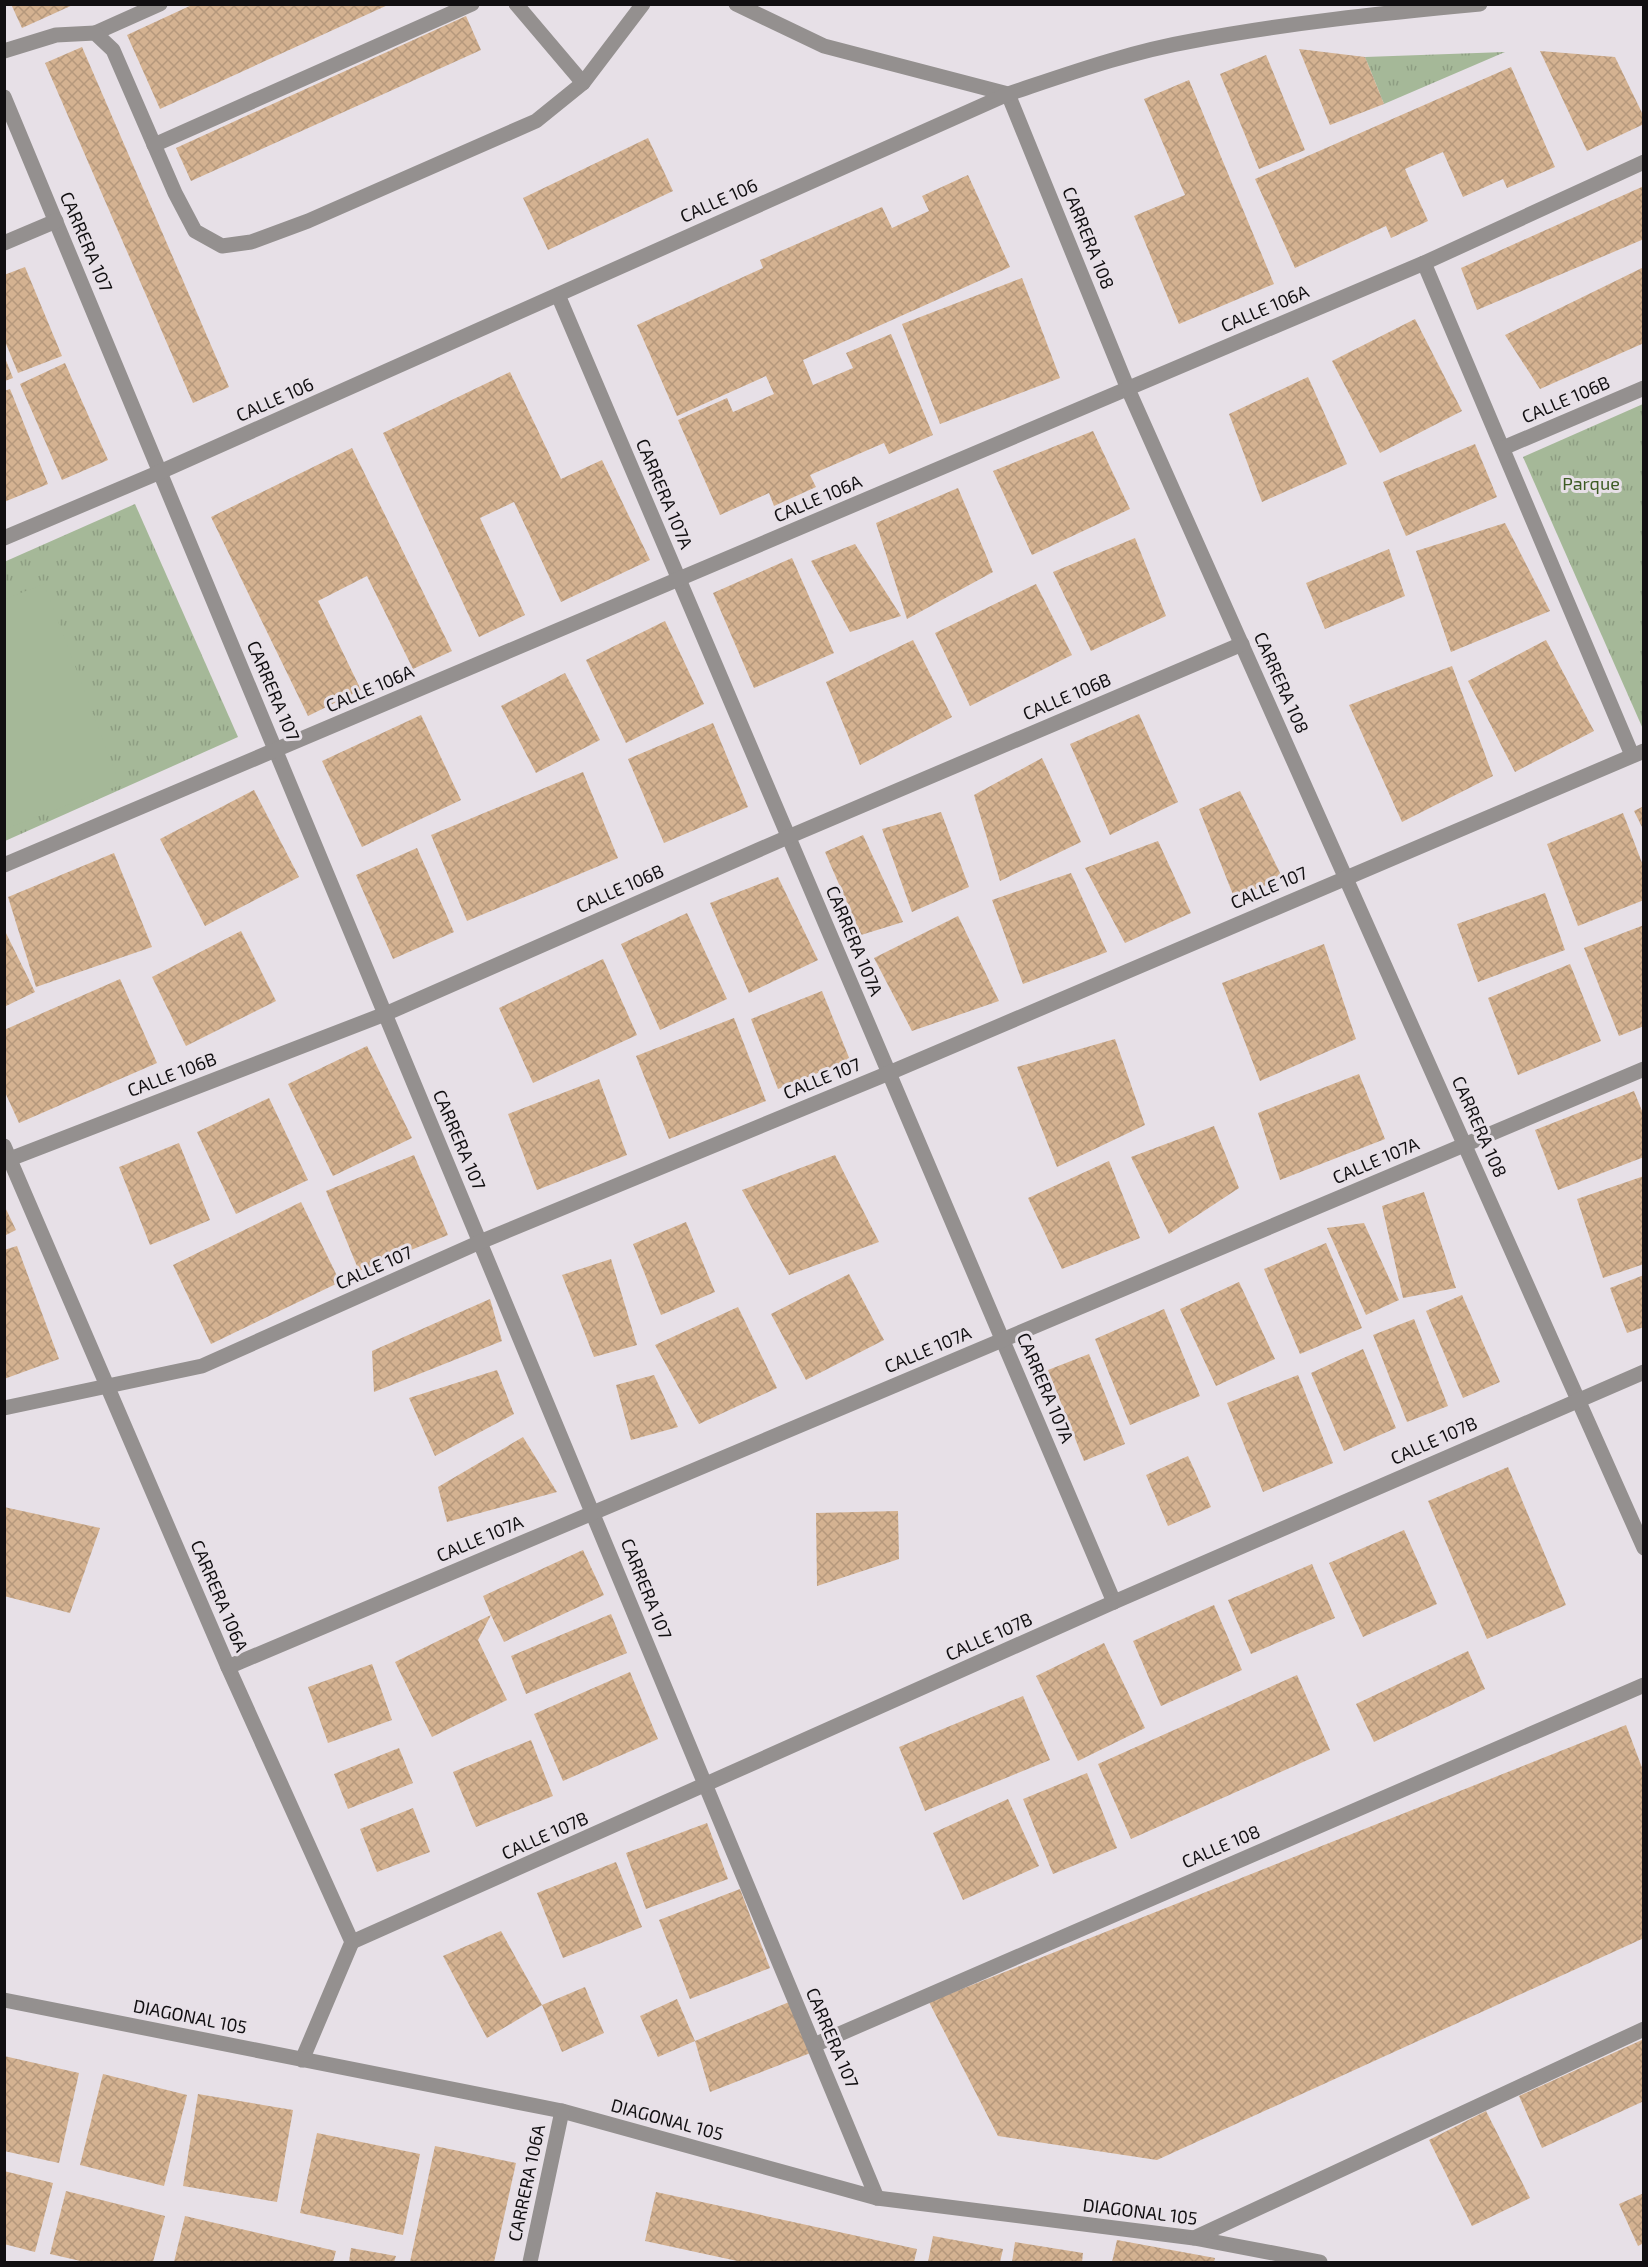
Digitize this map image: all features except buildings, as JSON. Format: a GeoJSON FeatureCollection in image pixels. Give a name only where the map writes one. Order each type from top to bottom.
{"type":"FeatureCollection","features":[{"type":"Feature","properties":{"kind":"street"},"geometry":{"type":"LineString","coordinates":[[4,51],[56,35],[95,33],[160,4]]}},
{"type":"Feature","properties":{"kind":"street"},"geometry":{"type":"LineString","coordinates":[[154,145],[472,4]]}},
{"type":"Feature","properties":{"kind":"street"},"geometry":{"type":"LineString","coordinates":[[516,4],[583,83]]}},
{"type":"Feature","properties":{"kind":"street"},"geometry":{"type":"LineString","coordinates":[[95,33],[113,50],[154,145],[195,231],[222,246],[251,242],[308,221],[536,121],[583,83],[643,4]]}},
{"type":"Feature","properties":{"kind":"street"},"geometry":{"type":"LineString","coordinates":[[736,4],[824,46],[1008,94]]}},
{"type":"Feature","properties":{"kind":"street","name":"CALLE 106"},"geometry":{"type":"LineString","coordinates":[[4,538],[160,472],[1008,94],[1081,70],[1190,41],[1378,13],[1480,4]]}},
{"type":"Feature","properties":{"kind":"street","name":"CARRERA 108"},"geometry":{"type":"LineString","coordinates":[[1008,94],[1128,389],[1644,1548]]}},
{"type":"Feature","properties":{"kind":"street","name":"CARRERA 107"},"geometry":{"type":"LineString","coordinates":[[4,97],[877,2198]]}},
{"type":"Feature","properties":{"kind":"street","name":"CALLE 106A"},"geometry":{"type":"LineString","coordinates":[[4,865],[1425,263],[1644,162]]}},
{"type":"Feature","properties":{"kind":"street"},"geometry":{"type":"LineString","coordinates":[[4,243],[56,221]]}},
{"type":"Feature","properties":{"kind":"street"},"geometry":{"type":"LineString","coordinates":[[1425,263],[1503,448],[1638,753]]}},
{"type":"Feature","properties":{"kind":"street","name":"CARRERA 107A"},"geometry":{"type":"LineString","coordinates":[[558,295],[1114,1602]]}},
{"type":"Feature","properties":{"kind":"street","name":"CALLE 106B"},"geometry":{"type":"LineString","coordinates":[[1503,448],[1644,388]]}},
{"type":"Feature","properties":{"kind":"street","name":"CALLE 106B"},"geometry":{"type":"LineString","coordinates":[[7,1152],[385,1014],[788,837],[1242,644]]}},
{"type":"Feature","properties":{"kind":"street","name":"CALLE 107"},"geometry":{"type":"LineString","coordinates":[[4,1408],[108,1388],[202,1366],[480,1242],[889,1073],[1638,753]]}},
{"type":"Feature","properties":{"kind":"street","name":"CALLE 107A"},"geometry":{"type":"LineString","coordinates":[[228,1667],[1644,1069]]}},
{"type":"Feature","properties":{"kind":"street","name":"CARRERA 106A"},"geometry":{"type":"LineString","coordinates":[[7,1152],[228,1667],[352,1942]]}},
{"type":"Feature","properties":{"kind":"street","name":"CALLE 107B"},"geometry":{"type":"LineString","coordinates":[[352,1942],[1114,1602],[1577,1399],[1644,1372]]}},
{"type":"Feature","properties":{"kind":"street","name":"CALLE 108"},"geometry":{"type":"LineString","coordinates":[[814,2045],[1644,1684]]}},
{"type":"Feature","properties":{"kind":"street"},"geometry":{"type":"LineString","coordinates":[[302,2060],[352,1942]]}},
{"type":"Feature","properties":{"kind":"street","name":"DIAGONAL 105"},"geometry":{"type":"LineString","coordinates":[[4,2000],[562,2111],[877,2198],[1194,2238],[1268,2257],[1320,2262]]}},
{"type":"Feature","properties":{"kind":"street"},"geometry":{"type":"LineString","coordinates":[[1194,2238],[1644,2029]]}},
{"type":"Feature","properties":{"kind":"street","name":"CARRERA 106A"},"geometry":{"type":"LineString","coordinates":[[530,2262],[562,2111]]}},
{"type":"Feature","properties":{"kind":"green space"},"geometry":{"type":"Polygon","coordinates":[[[1505,52],[1384,104],[1365,57],[1505,52]]]}},
{"type":"Feature","properties":{"kind":"green space","name":"Parque"},"geometry":{"type":"Polygon","coordinates":[[[1643,404],[1643,729],[1523,457],[1643,404]]]}},
{"type":"Feature","properties":{"kind":"green space"},"geometry":{"type":"Polygon","coordinates":[[[135,504],[238,737],[5,841],[4,562],[135,504]]]}},
{"type":"Feature","properties":{"kind":"green space"},"geometry":{"type":"Polygon","coordinates":[[[44,584],[120,785],[5,829],[5,599],[44,584]]]}}]}
